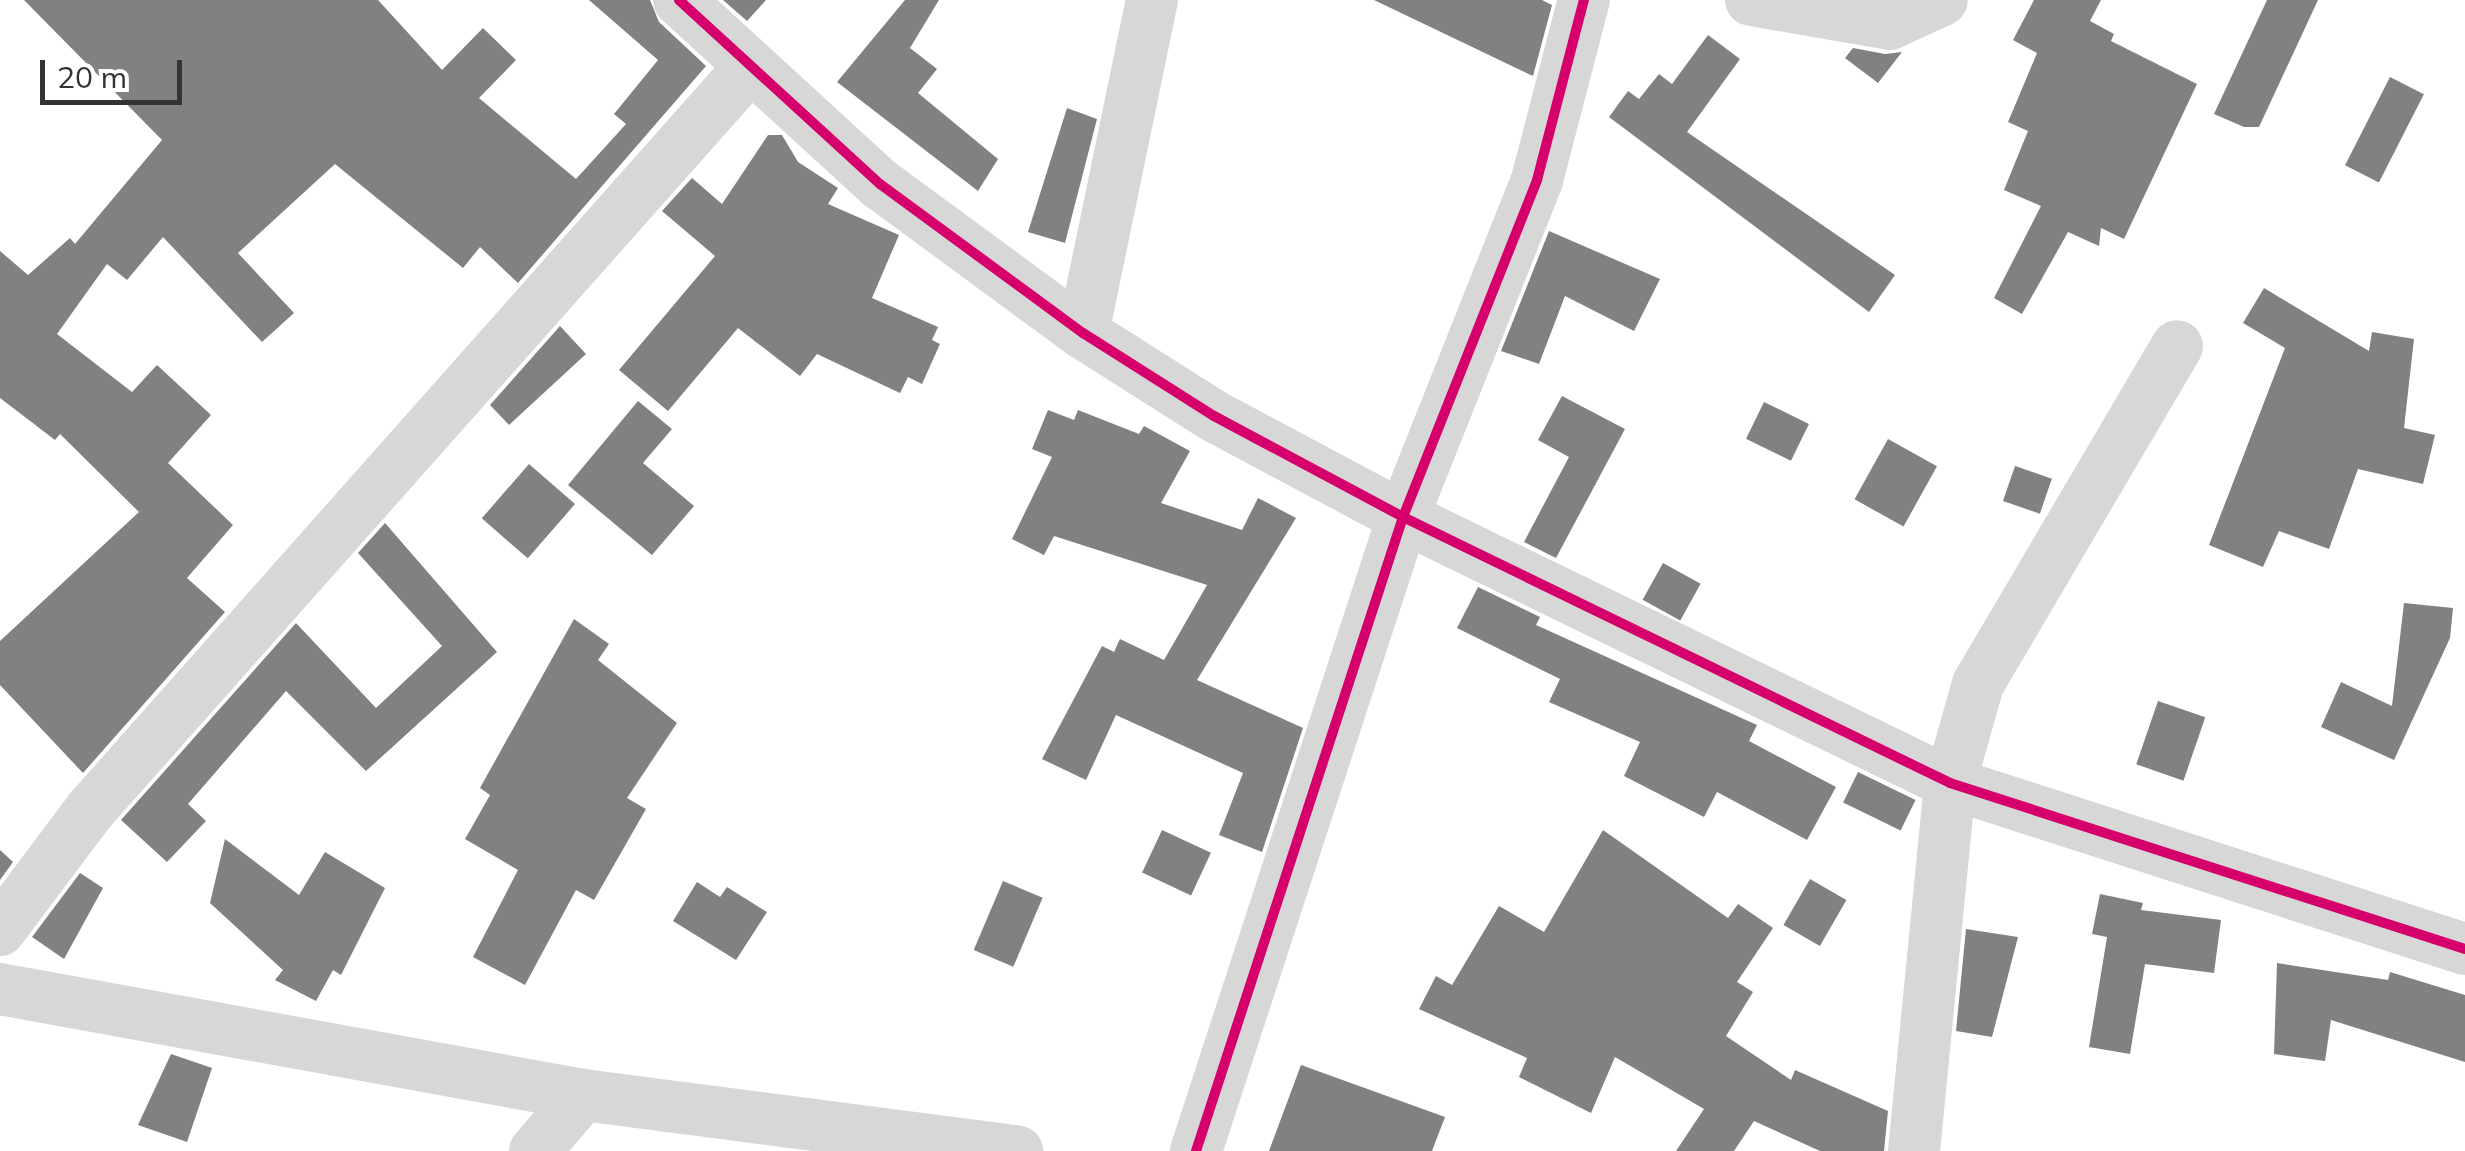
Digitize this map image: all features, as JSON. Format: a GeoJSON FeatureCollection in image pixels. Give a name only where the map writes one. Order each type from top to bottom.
{"type":"FeatureCollection","features":[{"type":"Feature","properties":{"kind":"street"},"geometry":{"type":"LineString","coordinates":[[679,0],[748,68],[880,184],[1084,332],[1214,416],[1402,517],[1950,783],[2465,949]]}},
{"type":"Feature","properties":{"kind":"street"},"geometry":{"type":"LineString","coordinates":[[1084,332],[1152,0]]}},
{"type":"Feature","properties":{"kind":"street"},"geometry":{"type":"LineString","coordinates":[[1196,1151],[1402,517],[1536,180],[1584,0]]}},
{"type":"Feature","properties":{"kind":"street"},"geometry":{"type":"LineString","coordinates":[[1751,0],[1890,24],[1942,0]]}},
{"type":"Feature","properties":{"kind":"street"},"geometry":{"type":"LineString","coordinates":[[0,930],[91,809],[748,68]]}},
{"type":"Feature","properties":{"kind":"street"},"geometry":{"type":"LineString","coordinates":[[1914,1151],[1950,783],[2000,634],[2177,346]]}},
{"type":"Feature","properties":{"kind":"street"},"geometry":{"type":"LineString","coordinates":[[0,988],[584,1095],[1018,1151]]}},
{"type":"Feature","properties":{"kind":"street"},"geometry":{"type":"LineString","coordinates":[[535,1151],[584,1095]]}},
{"type":"Feature","properties":{"kind":"building"},"geometry":{"type":"Polygon","coordinates":[[[24,0],[378,0],[442,70],[483,28],[516,60],[479,98],[576,179],[626,124],[614,114],[658,60],[589,0],[650,0],[659,22],[706,66],[518,283],[480,247],[463,268],[335,164],[238,253],[294,313],[262,342],[163,237],[127,280],[107,264],[57,334],[132,392],[157,365],[211,415],[168,463],[233,525],[187,578],[225,612],[83,773],[0,685],[0,641],[139,512],[60,434],[55,440],[0,398],[0,251],[28,275],[70,238],[75,244],[162,140],[24,0]]]}},
{"type":"Feature","properties":{"kind":"building"},"geometry":{"type":"Polygon","coordinates":[[[723,0],[766,0],[747,21],[723,0]]]}},
{"type":"Feature","properties":{"kind":"building"},"geometry":{"type":"Polygon","coordinates":[[[905,0],[939,0],[910,48],[937,69],[918,93],[998,159],[978,191],[837,82],[905,0]]]}},
{"type":"Feature","properties":{"kind":"building"},"geometry":{"type":"Polygon","coordinates":[[[1374,0],[1542,0],[1552,5],[1533,76],[1374,0]]]}},
{"type":"Feature","properties":{"kind":"building"},"geometry":{"type":"Polygon","coordinates":[[[2034,0],[2101,0],[2090,21],[2114,34],[2111,41],[2197,84],[2124,239],[2101,228],[2099,246],[2068,232],[2022,314],[1994,298],[2041,206],[2004,190],[2028,131],[2008,122],[2037,53],[2013,40],[2034,0]]]}},
{"type":"Feature","properties":{"kind":"building"},"geometry":{"type":"Polygon","coordinates":[[[2267,0],[2318,0],[2259,127],[2244,127],[2214,114],[2267,0]]]}},
{"type":"Feature","properties":{"kind":"building"},"geometry":{"type":"Polygon","coordinates":[[[1708,35],[1740,59],[1687,132],[1895,275],[1869,312],[1609,117],[1628,91],[1639,99],[1659,74],[1672,84],[1708,35]]]}},
{"type":"Feature","properties":{"kind":"building"},"geometry":{"type":"Polygon","coordinates":[[[1853,48],[1885,54],[1902,52],[1878,83],[1845,58],[1853,48]]]}},
{"type":"Feature","properties":{"kind":"building"},"geometry":{"type":"Polygon","coordinates":[[[2390,77],[2424,94],[2379,182],[2345,165],[2390,77]]]}},
{"type":"Feature","properties":{"kind":"building"},"geometry":{"type":"Polygon","coordinates":[[[1067,108],[1097,119],[1065,243],[1028,232],[1067,108]]]}},
{"type":"Feature","properties":{"kind":"building"},"geometry":{"type":"Polygon","coordinates":[[[768,135],[782,135],[798,162],[838,188],[828,204],[899,235],[872,298],[938,327],[932,340],[940,344],[922,384],[908,377],[900,393],[817,354],[800,376],[738,328],[668,411],[619,370],[715,256],[662,211],[692,178],[722,204],[768,135]]]}},
{"type":"Feature","properties":{"kind":"building"},"geometry":{"type":"Polygon","coordinates":[[[1549,231],[1660,279],[1634,331],[1565,296],[1539,364],[1501,351],[1549,231]]]}},
{"type":"Feature","properties":{"kind":"building"},"geometry":{"type":"Polygon","coordinates":[[[2264,288],[2369,351],[2372,332],[2414,339],[2404,428],[2435,435],[2423,484],[2358,469],[2329,549],[2279,531],[2263,567],[2209,545],[2285,348],[2243,323],[2264,288]]]}},
{"type":"Feature","properties":{"kind":"building"},"geometry":{"type":"Polygon","coordinates":[[[560,326],[586,354],[509,425],[490,405],[560,326]]]}},
{"type":"Feature","properties":{"kind":"building"},"geometry":{"type":"Polygon","coordinates":[[[1562,396],[1625,429],[1556,558],[1524,542],[1569,457],[1538,440],[1562,396]]]}},
{"type":"Feature","properties":{"kind":"building"},"geometry":{"type":"Polygon","coordinates":[[[638,401],[672,429],[643,463],[694,506],[652,555],[568,485],[638,401]]]}},
{"type":"Feature","properties":{"kind":"building"},"geometry":{"type":"Polygon","coordinates":[[[1764,402],[1809,424],[1791,461],[1746,439],[1764,402]]]}},
{"type":"Feature","properties":{"kind":"building"},"geometry":{"type":"Polygon","coordinates":[[[1048,410],[1074,420],[1078,410],[1139,434],[1144,426],[1190,451],[1161,503],[1242,530],[1258,498],[1296,518],[1197,680],[1303,728],[1262,852],[1219,835],[1243,773],[1116,715],[1086,780],[1042,759],[1102,646],[1114,652],[1120,639],[1164,660],[1207,585],[1054,536],[1044,555],[1012,539],[1052,457],[1032,449],[1048,410]]]}},
{"type":"Feature","properties":{"kind":"building"},"geometry":{"type":"Polygon","coordinates":[[[1888,439],[1937,466],[1904,526],[1855,499],[1888,439]]]}},
{"type":"Feature","properties":{"kind":"building"},"geometry":{"type":"Polygon","coordinates":[[[529,464],[575,504],[528,558],[482,518],[529,464]]]}},
{"type":"Feature","properties":{"kind":"building"},"geometry":{"type":"Polygon","coordinates":[[[2015,466],[2052,479],[2040,514],[2003,501],[2015,466]]]}},
{"type":"Feature","properties":{"kind":"building"},"geometry":{"type":"Polygon","coordinates":[[[385,523],[497,652],[366,771],[286,691],[188,804],[206,821],[167,862],[121,820],[296,623],[376,708],[442,646],[358,553],[385,523]]]}},
{"type":"Feature","properties":{"kind":"building"},"geometry":{"type":"Polygon","coordinates":[[[1663,563],[1701,584],[1680,621],[1643,600],[1663,563]]]}},
{"type":"Feature","properties":{"kind":"building"},"geometry":{"type":"Polygon","coordinates":[[[1478,587],[1540,617],[1536,625],[1757,725],[1749,741],[1836,787],[1807,840],[1717,792],[1704,817],[1624,776],[1640,742],[1549,702],[1560,679],[1457,628],[1478,587]]]}},
{"type":"Feature","properties":{"kind":"building"},"geometry":{"type":"Polygon","coordinates":[[[2404,603],[2453,608],[2450,638],[2394,760],[2321,727],[2341,682],[2392,706],[2404,603]]]}},
{"type":"Feature","properties":{"kind":"building"},"geometry":{"type":"Polygon","coordinates":[[[574,619],[609,644],[598,660],[677,723],[627,798],[646,809],[594,900],[576,890],[525,985],[473,957],[518,870],[465,839],[490,795],[480,788],[574,619]]]}},
{"type":"Feature","properties":{"kind":"building"},"geometry":{"type":"Polygon","coordinates":[[[2158,701],[2205,717],[2183,781],[2136,764],[2158,701]]]}},
{"type":"Feature","properties":{"kind":"building"},"geometry":{"type":"Polygon","coordinates":[[[1858,772],[1916,800],[1901,831],[1843,803],[1858,772]]]}},
{"type":"Feature","properties":{"kind":"building"},"geometry":{"type":"Polygon","coordinates":[[[1162,830],[1211,853],[1191,895],[1142,873],[1162,830]]]}},
{"type":"Feature","properties":{"kind":"building"},"geometry":{"type":"Polygon","coordinates":[[[1603,830],[1728,918],[1738,904],[1773,928],[1737,982],[1753,992],[1726,1036],[1791,1080],[1795,1070],[1888,1111],[1884,1151],[1820,1151],[1754,1121],[1734,1151],[1676,1151],[1704,1109],[1615,1057],[1591,1113],[1519,1077],[1527,1058],[1419,1009],[1436,976],[1452,985],[1499,906],[1544,932],[1603,830]]]}},
{"type":"Feature","properties":{"kind":"building"},"geometry":{"type":"Polygon","coordinates":[[[225,839],[299,895],[325,852],[385,888],[341,975],[333,970],[316,1001],[275,980],[283,970],[210,903],[225,839]]]}},
{"type":"Feature","properties":{"kind":"building"},"geometry":{"type":"Polygon","coordinates":[[[0,850],[13,862],[0,880],[0,850]]]}},
{"type":"Feature","properties":{"kind":"building"},"geometry":{"type":"Polygon","coordinates":[[[80,873],[103,888],[64,959],[32,937],[80,873]]]}},
{"type":"Feature","properties":{"kind":"building"},"geometry":{"type":"Polygon","coordinates":[[[1810,879],[1846,900],[1820,946],[1784,925],[1810,879]]]}},
{"type":"Feature","properties":{"kind":"building"},"geometry":{"type":"Polygon","coordinates":[[[1003,881],[1043,898],[1013,967],[974,950],[1003,881]]]}},
{"type":"Feature","properties":{"kind":"building"},"geometry":{"type":"Polygon","coordinates":[[[697,882],[720,897],[727,887],[767,912],[736,960],[673,921],[697,882]]]}},
{"type":"Feature","properties":{"kind":"building"},"geometry":{"type":"Polygon","coordinates":[[[2100,894],[2143,903],[2141,910],[2221,920],[2214,973],[2145,964],[2130,1054],[2089,1047],[2107,937],[2092,934],[2100,894]]]}},
{"type":"Feature","properties":{"kind":"building"},"geometry":{"type":"Polygon","coordinates":[[[1966,929],[2018,937],[1992,1037],[1956,1031],[1966,929]]]}},
{"type":"Feature","properties":{"kind":"building"},"geometry":{"type":"Polygon","coordinates":[[[2277,963],[2388,980],[2390,972],[2465,995],[2465,1062],[2331,1020],[2325,1061],[2274,1054],[2277,963]]]}},
{"type":"Feature","properties":{"kind":"building"},"geometry":{"type":"Polygon","coordinates":[[[171,1054],[212,1068],[187,1142],[138,1125],[171,1054]]]}},
{"type":"Feature","properties":{"kind":"building"},"geometry":{"type":"Polygon","coordinates":[[[1301,1065],[1445,1117],[1432,1151],[1269,1151],[1301,1065]]]}},
{"type":"Feature","properties":{"kind":"cycle path"},"geometry":{"type":"LineString","coordinates":[[679,0],[880,184],[1083,333],[1214,416],[1403,517],[1950,783],[2465,949]]}},
{"type":"Feature","properties":{"kind":"cycle path"},"geometry":{"type":"LineString","coordinates":[[1196,1151],[1403,517],[1537,180],[1584,0]]}}]}
